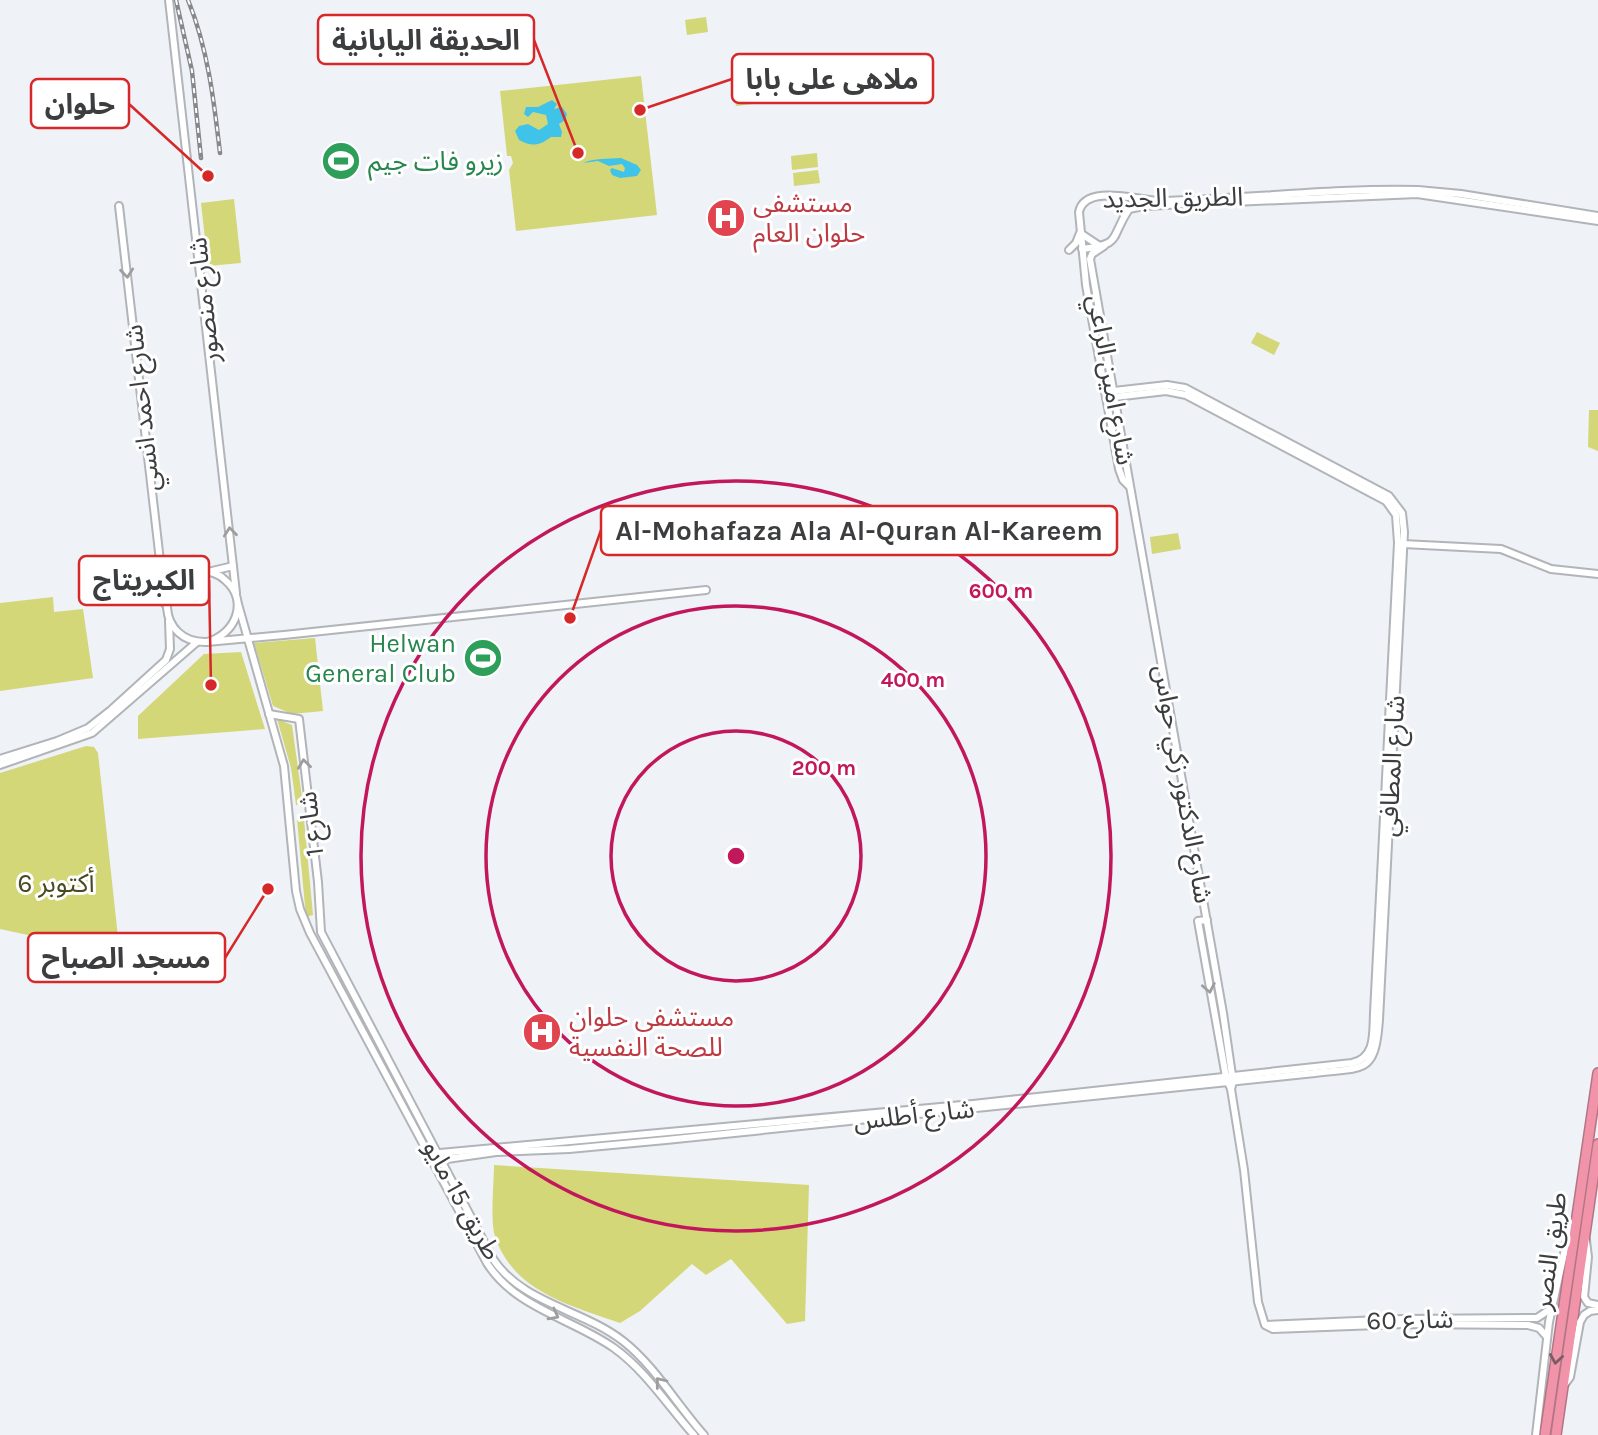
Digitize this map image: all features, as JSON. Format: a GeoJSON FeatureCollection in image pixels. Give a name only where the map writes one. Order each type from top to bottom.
{"type":"FeatureCollection","features":[{"type":"Feature","properties":{"kind":"highway","name":"طريق النصر"},"geometry":{"type":"LineString","coordinates":[[1545,1435],[1598,1073]]}},
{"type":"Feature","properties":{"kind":"highway","name":"طريق النصر"},"geometry":{"type":"LineString","coordinates":[[1556,1435],[1598,1144]]}},
{"type":"Feature","properties":{"kind":"street","name":"شارع منصور"},"geometry":{"type":"LineString","coordinates":[[169,0],[237,602],[286,774],[296,891],[310,933]]}},
{"type":"Feature","properties":{"kind":"street","name":"الطريق الجديد"},"geometry":{"type":"LineString","coordinates":[[1418,190],[1461,194],[1598,219],[1417,194],[1143,206],[1131,208],[1124,216],[1115,238],[1102,246],[1082,249],[1080,233],[1080,207],[1088,199],[1116,195],[1159,201],[1418,190]]}},
{"type":"Feature","properties":{"kind":"street"},"geometry":{"type":"LineString","coordinates":[[1102,196],[1117,199],[1123,206],[1124,216]]}},
{"type":"Feature","properties":{"kind":"street","name":"شارع احمد انسي"},"geometry":{"type":"LineString","coordinates":[[119,206],[166,610]]}},
{"type":"Feature","properties":{"kind":"street"},"geometry":{"type":"LineString","coordinates":[[1069,250],[1080,233],[1102,246]]}},
{"type":"Feature","properties":{"kind":"street","name":"شارع امين الراعي"},"geometry":{"type":"LineString","coordinates":[[1102,246],[1090,259],[1119,469],[1123,480],[1130,487]]}},
{"type":"Feature","properties":{"kind":"street","name":"شارع امين الراعي"},"geometry":{"type":"LineString","coordinates":[[1082,249],[1109,394]]}},
{"type":"Feature","properties":{"kind":"street"},"geometry":{"type":"LineString","coordinates":[[1109,394],[1166,391],[1181,393],[1388,498]]}},
{"type":"Feature","properties":{"kind":"street","name":"شارع الدكتور زكي حواس"},"geometry":{"type":"LineString","coordinates":[[1130,487],[1207,920],[1230,1081]]}},
{"type":"Feature","properties":{"kind":"street","name":"شارع المطافي"},"geometry":{"type":"LineString","coordinates":[[1375,1041],[1403,544],[1402,513],[1388,498]]}},
{"type":"Feature","properties":{"kind":"street","name":"شارع المطافي"},"geometry":{"type":"LineString","coordinates":[[1375,1041],[1398,544],[1396,515],[1388,498]]}},
{"type":"Feature","properties":{"kind":"street"},"geometry":{"type":"LineString","coordinates":[[1403,544],[1501,549],[1545,568],[1598,574]]}},
{"type":"Feature","properties":{"kind":"street"},"geometry":{"type":"LineString","coordinates":[[233,566],[197,572],[181,578],[170,592],[166,610],[179,634],[197,642],[207,642],[706,590]]}},
{"type":"Feature","properties":{"kind":"street"},"geometry":{"type":"LineString","coordinates":[[207,642],[230,629],[235,622],[237,602],[227,581],[208,572]]}},
{"type":"Feature","properties":{"kind":"street"},"geometry":{"type":"LineString","coordinates":[[0,759],[71,736],[105,715],[166,660],[170,649],[169,619]]}},
{"type":"Feature","properties":{"kind":"street"},"geometry":{"type":"LineString","coordinates":[[0,765],[92,733],[197,642]]}},
{"type":"Feature","properties":{"kind":"street","name":"شارع 1"},"geometry":{"type":"LineString","coordinates":[[268,714],[299,719],[319,894],[320,930]]}},
{"type":"Feature","properties":{"kind":"street","name":"شارع الدكتور زكي حواس"},"geometry":{"type":"LineString","coordinates":[[1207,920],[1198,921],[1230,1081]]}},
{"type":"Feature","properties":{"kind":"street"},"geometry":{"type":"LineString","coordinates":[[310,933],[320,930]]}},
{"type":"Feature","properties":{"kind":"street","name":"طريق 15 مايو"},"geometry":{"type":"LineString","coordinates":[[320,930],[491,1270],[519,1291],[622,1355],[694,1435]]}},
{"type":"Feature","properties":{"kind":"street","name":"طريق 15 مايو"},"geometry":{"type":"LineString","coordinates":[[310,933],[433,1153]]}},
{"type":"Feature","properties":{"kind":"street","name":"شارع أطلس"},"geometry":{"type":"LineString","coordinates":[[433,1153],[496,1146],[569,1143],[1230,1081],[1357,1062],[1368,1053],[1375,1041]]}},
{"type":"Feature","properties":{"kind":"street","name":"شارع 60"},"geometry":{"type":"LineString","coordinates":[[1230,1081],[1244,1170],[1259,1307],[1265,1325],[1273,1329],[1388,1322],[1494,1321],[1537,1318],[1552,1308]]}},
{"type":"Feature","properties":{"kind":"street","name":"شارع أطلس"},"geometry":{"type":"LineString","coordinates":[[437,1161],[496,1152],[582,1148],[1117,1091]]}},
{"type":"Feature","properties":{"kind":"street"},"geometry":{"type":"LineString","coordinates":[[1536,1435],[1552,1308],[1567,1240],[1577,1214]]}},
{"type":"Feature","properties":{"kind":"street"},"geometry":{"type":"LineString","coordinates":[[1585,1239],[1588,1257],[1584,1297],[1588,1304],[1598,1308]]}},
{"type":"Feature","properties":{"kind":"street","name":"طريق 15 مايو"},"geometry":{"type":"LineString","coordinates":[[519,1291],[590,1321],[625,1343],[643,1360],[704,1435]]}},
{"type":"Feature","properties":{"kind":"street"},"geometry":{"type":"LineString","coordinates":[[1563,1386],[1570,1377],[1582,1318],[1598,1308]]}},
{"type":"Feature","properties":{"kind":"street","name":"شارع 60"},"geometry":{"type":"LineString","coordinates":[[1494,1321],[1534,1326],[1547,1337]]}},
{"type":"Feature","properties":{"kind":"green space"},"geometry":{"type":"Polygon","coordinates":[[[706,17],[708,32],[687,35],[685,20],[706,17]]]}},
{"type":"Feature","properties":{"kind":"green space"},"geometry":{"type":"Polygon","coordinates":[[[641,76],[657,215],[516,231],[509,170],[513,163],[511,156],[507,156],[500,91],[641,76]]]}},
{"type":"Feature","properties":{"kind":"green space"},"geometry":{"type":"Polygon","coordinates":[[[760,90],[762,103],[736,106],[734,93],[760,90]]]}},
{"type":"Feature","properties":{"kind":"green space"},"geometry":{"type":"Polygon","coordinates":[[[817,153],[818,167],[792,170],[791,156],[817,153]]]}},
{"type":"Feature","properties":{"kind":"green space"},"geometry":{"type":"Polygon","coordinates":[[[818,170],[820,183],[794,186],[793,173],[818,170]]]}},
{"type":"Feature","properties":{"kind":"green space"},"geometry":{"type":"Polygon","coordinates":[[[234,199],[241,263],[208,266],[201,203],[234,199]]]}},
{"type":"Feature","properties":{"kind":"green space"},"geometry":{"type":"Polygon","coordinates":[[[1257,332],[1280,343],[1274,355],[1251,343],[1257,332]]]}},
{"type":"Feature","properties":{"kind":"green space"},"geometry":{"type":"Polygon","coordinates":[[[1589,410],[1598,410],[1598,451],[1588,447],[1589,410]]]}},
{"type":"Feature","properties":{"kind":"green space"},"geometry":{"type":"Polygon","coordinates":[[[1178,533],[1181,549],[1152,554],[1150,537],[1178,533]]]}},
{"type":"Feature","properties":{"kind":"green space"},"geometry":{"type":"Polygon","coordinates":[[[53,597],[54,612],[83,609],[93,678],[0,691],[0,603],[53,597]]]}},
{"type":"Feature","properties":{"kind":"green space"},"geometry":{"type":"Polygon","coordinates":[[[315,638],[323,711],[292,714],[273,706],[254,643],[315,638]]]}},
{"type":"Feature","properties":{"kind":"green space"},"geometry":{"type":"Polygon","coordinates":[[[241,652],[265,729],[138,739],[138,716],[204,654],[241,652]]]}},
{"type":"Feature","properties":{"kind":"green space"},"geometry":{"type":"Polygon","coordinates":[[[277,719],[292,725],[303,804],[296,805],[291,768],[277,719]]]}},
{"type":"Feature","properties":{"kind":"green space","name":"6 أكتوبر"},"geometry":{"type":"Polygon","coordinates":[[[86,746],[94,747],[98,753],[118,937],[56,941],[0,929],[0,773],[86,746]]]}},
{"type":"Feature","properties":{"kind":"green space"},"geometry":{"type":"Polygon","coordinates":[[[304,819],[313,915],[306,917],[297,820],[304,819]]]}},
{"type":"Feature","properties":{"kind":"green space"},"geometry":{"type":"Polygon","coordinates":[[[494,1165],[809,1185],[805,1321],[787,1324],[731,1259],[706,1275],[692,1264],[640,1311],[620,1323],[545,1294],[515,1270],[503,1255],[495,1236],[492,1211],[494,1165]]]}},
{"type":"Feature","properties":{"kind":"water"},"geometry":{"type":"Polygon","coordinates":[[[552,100],[557,104],[554,109],[562,107],[567,114],[565,120],[559,124],[561,137],[551,137],[535,144],[519,140],[515,131],[519,126],[528,124],[539,130],[548,124],[546,115],[533,112],[528,117],[524,114],[526,107],[538,107],[552,100]]]}},
{"type":"Feature","properties":{"kind":"water"},"geometry":{"type":"Polygon","coordinates":[[[621,158],[637,165],[641,170],[637,176],[620,178],[612,175],[612,168],[624,172],[622,164],[609,166],[598,161],[583,163],[596,159],[621,158]]]}},
{"type":"Feature","properties":{"kind":"railway"},"geometry":{"type":"LineString","coordinates":[[176,0],[192,71],[201,158]]}},
{"type":"Feature","properties":{"kind":"railway"},"geometry":{"type":"LineString","coordinates":[[188,0],[205,56],[220,153]]}},
{"type":"Feature","properties":{"kind":"place","name":"ملاهى على بابا"},"geometry":{"type":"Point","coordinates":[640,110]}},
{"type":"Feature","properties":{"kind":"place","name":"الحديقة اليابانية"},"geometry":{"type":"Point","coordinates":[578,153]}},
{"type":"Feature","properties":{"kind":"place","name":"زيرو فات جيم"},"geometry":{"type":"Point","coordinates":[341,161]}},
{"type":"Feature","properties":{"kind":"place","name":"حلوان"},"geometry":{"type":"Point","coordinates":[208,176]}},
{"type":"Feature","properties":{"kind":"place","name":"مستشفى حلوان العام"},"geometry":{"type":"Point","coordinates":[726,218]}},
{"type":"Feature","properties":{"kind":"place","name":"Al-Mohafaza Ala Al-Quran Al-Kareem"},"geometry":{"type":"Point","coordinates":[570,618]}},
{"type":"Feature","properties":{"kind":"place","name":"Helwan General Club"},"geometry":{"type":"Point","coordinates":[483,658]}},
{"type":"Feature","properties":{"kind":"place","name":"الكبريتاج"},"geometry":{"type":"Point","coordinates":[211,685]}},
{"type":"Feature","properties":{"kind":"place","name":"مسجد الصباح"},"geometry":{"type":"Point","coordinates":[268,889]}},
{"type":"Feature","properties":{"kind":"place","name":"مستشفي حلوان للصحة النفسية"},"geometry":{"type":"Point","coordinates":[542,1032]}}]}
